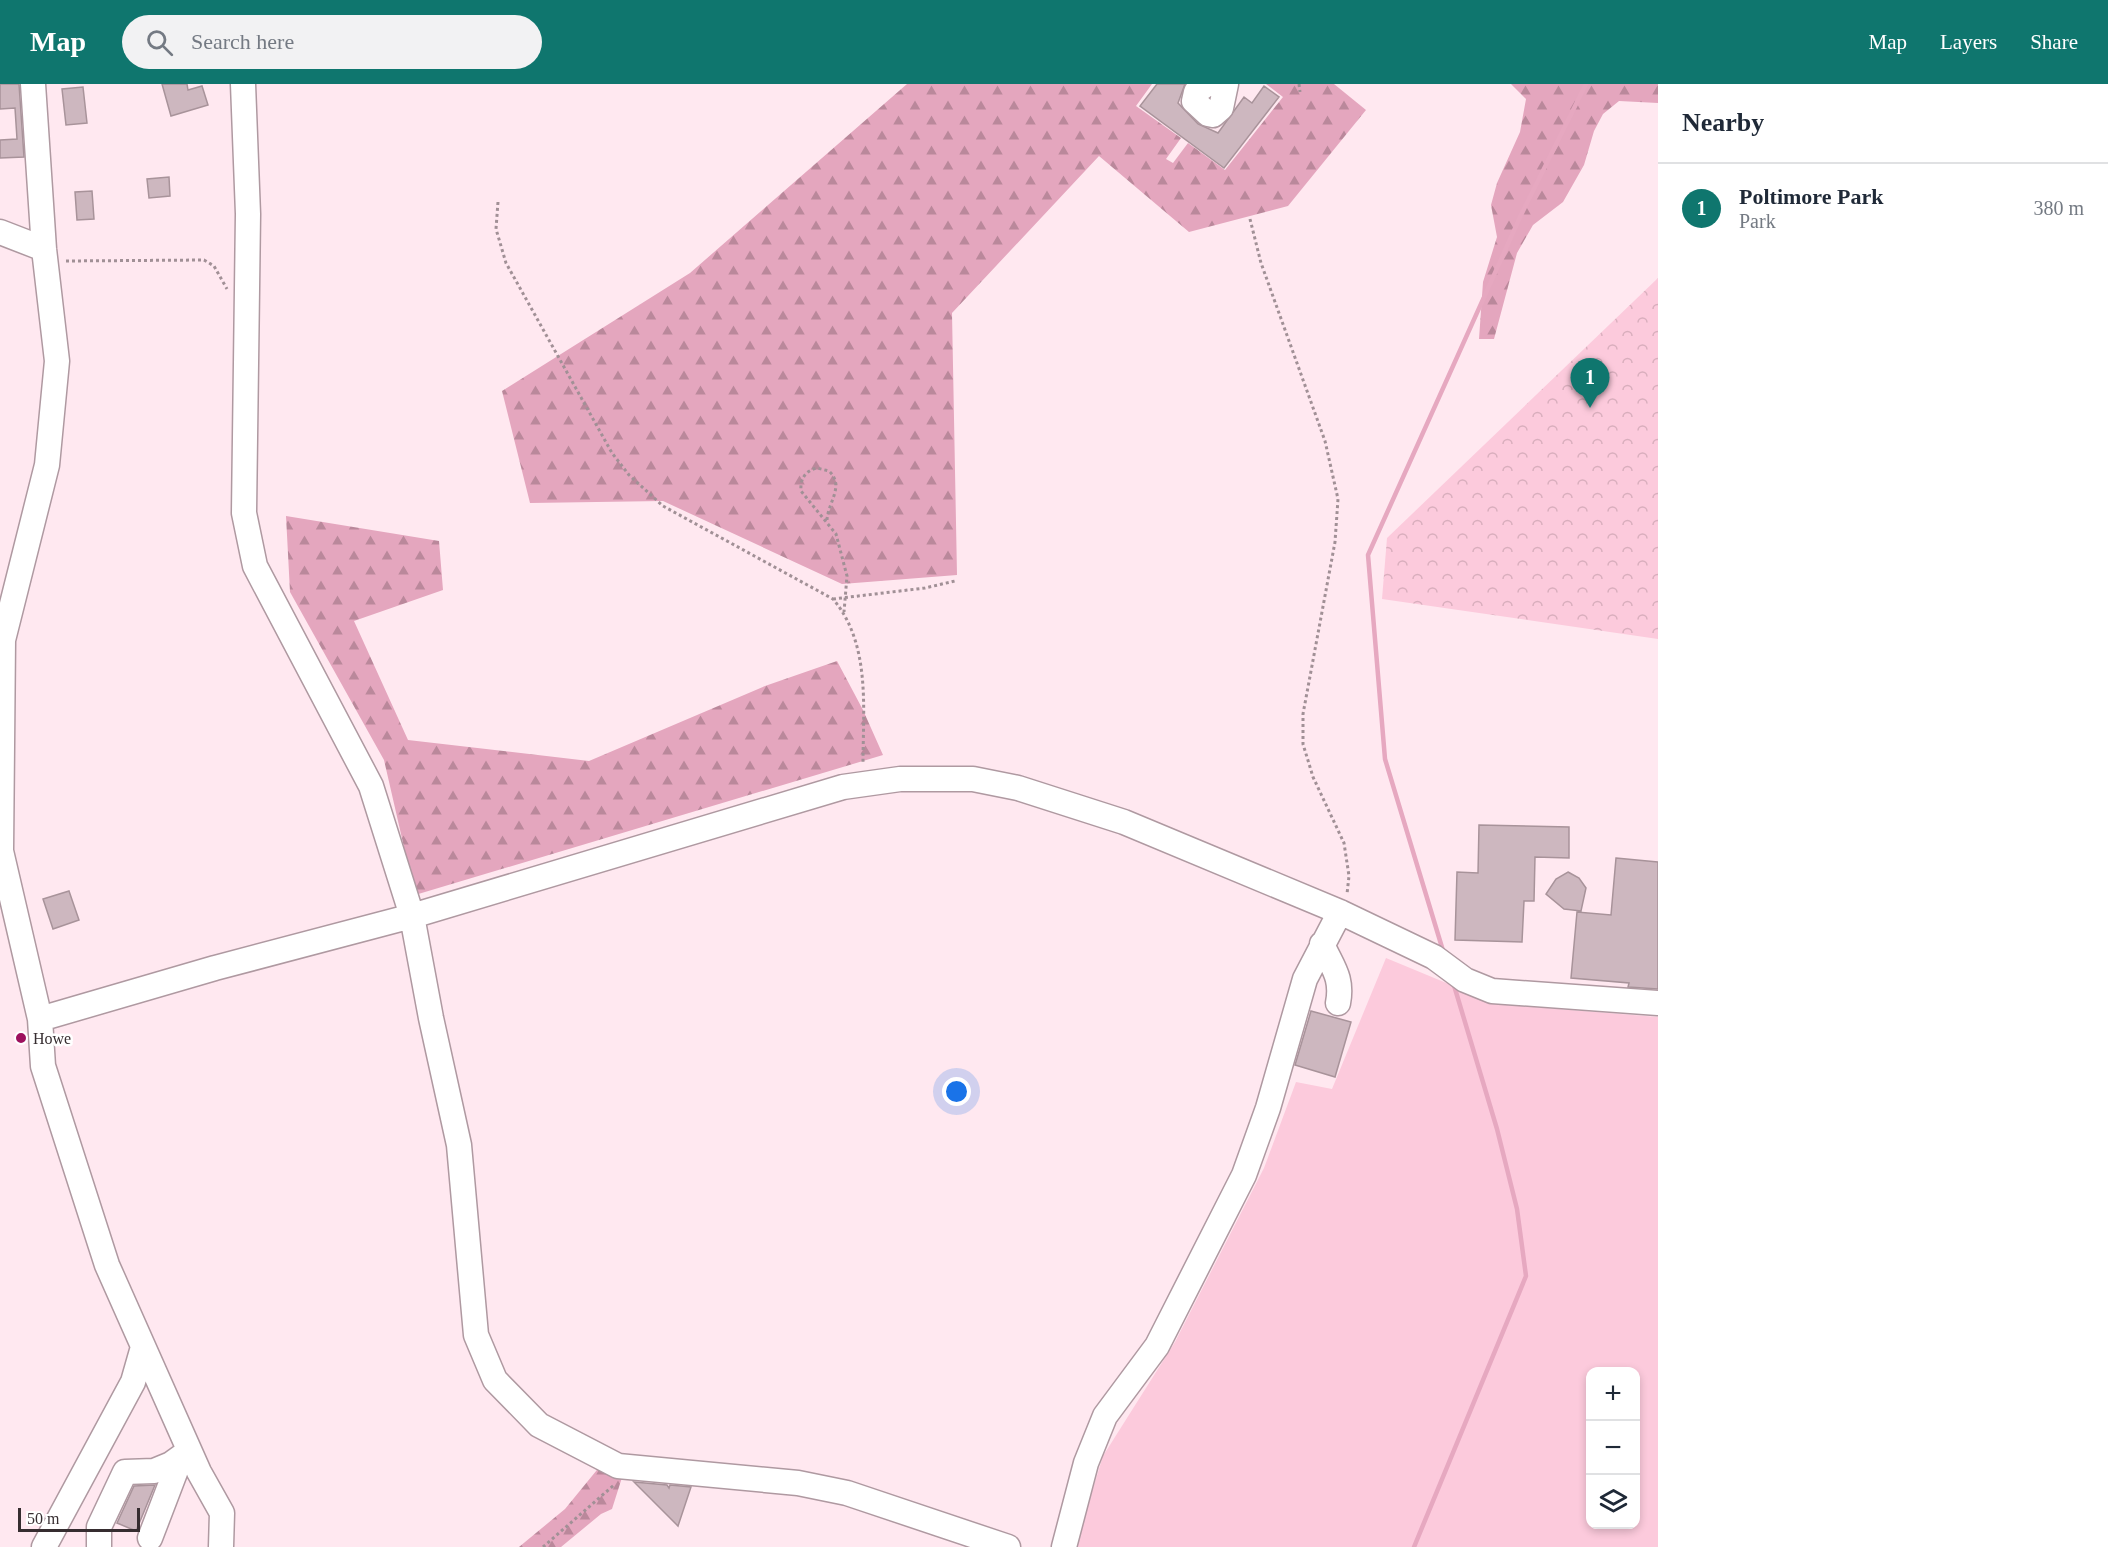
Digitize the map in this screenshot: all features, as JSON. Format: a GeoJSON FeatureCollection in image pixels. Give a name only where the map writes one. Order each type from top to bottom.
{"type":"FeatureCollection","features":[{"type":"Feature","properties":{"kind":"street"},"geometry":{"type":"LineString","coordinates":[[33,84],[45,256],[57,361],[47,465],[3,640],[1,851],[40,1019],[47,1077],[107,1265],[143,1347],[185,1454],[222,1513],[221,1547]]}},
{"type":"Feature","properties":{"kind":"street"},"geometry":{"type":"LineString","coordinates":[[243,84],[248,214],[244,513],[255,566],[371,786],[411,916],[430,1018],[459,1145],[476,1335],[495,1380],[539,1425],[592,1455],[618,1466],[798,1483],[847,1492],[1008,1547]]}},
{"type":"Feature","properties":{"kind":"street"},"geometry":{"type":"LineString","coordinates":[[1208,84],[1196,92],[1194,101],[1208,114],[1213,115],[1221,108],[1226,84]]}},
{"type":"Feature","properties":{"kind":"street"},"geometry":{"type":"LineString","coordinates":[[0,232],[45,256]]}},
{"type":"Feature","properties":{"kind":"street"},"geometry":{"type":"LineString","coordinates":[[40,1019],[215,968],[411,916],[843,787],[900,779],[973,780],[1018,788],[1124,822],[1340,912],[1434,957],[1465,980],[1492,991],[1658,1003]]}},
{"type":"Feature","properties":{"kind":"street"},"geometry":{"type":"LineString","coordinates":[[1064,1547],[1086,1463],[1105,1416],[1163,1336],[1244,1175],[1268,1108],[1305,979],[1340,912]]}},
{"type":"Feature","properties":{"kind":"street"},"geometry":{"type":"LineString","coordinates":[[1322,944],[1338,975],[1341,988],[1338,1003]]}},
{"type":"Feature","properties":{"kind":"street"},"geometry":{"type":"LineString","coordinates":[[44,1547],[133,1382],[143,1347]]}},
{"type":"Feature","properties":{"kind":"street"},"geometry":{"type":"LineString","coordinates":[[150,1538],[185,1454]]}},
{"type":"Feature","properties":{"kind":"street"},"geometry":{"type":"LineString","coordinates":[[99,1547],[99,1527],[125,1472],[153,1471],[185,1454]]}},
{"type":"Feature","properties":{"kind":"path"},"geometry":{"type":"LineString","coordinates":[[1299,84],[1300,92]]}},
{"type":"Feature","properties":{"kind":"path"},"geometry":{"type":"LineString","coordinates":[[498,202],[496,229],[506,263],[612,453],[629,475],[663,506],[833,598],[844,612],[861,658],[864,784]]}},
{"type":"Feature","properties":{"kind":"path"},"geometry":{"type":"LineString","coordinates":[[1250,219],[1262,263],[1325,441],[1338,499],[1335,542],[1303,714],[1303,744],[1313,777],[1344,843],[1349,876],[1347,896],[1340,912]]}},
{"type":"Feature","properties":{"kind":"path"},"geometry":{"type":"LineString","coordinates":[[45,256],[204,260],[214,266],[236,309],[247,313]]}},
{"type":"Feature","properties":{"kind":"path"},"geometry":{"type":"LineString","coordinates":[[827,520],[837,481],[829,471],[811,469],[802,478],[801,491],[827,520],[836,534],[845,561],[844,612]]}},
{"type":"Feature","properties":{"kind":"path"},"geometry":{"type":"LineString","coordinates":[[833,598],[925,588],[955,581]]}},
{"type":"Feature","properties":{"kind":"path"},"geometry":{"type":"LineString","coordinates":[[543,1547],[615,1484],[618,1466]]}},
{"type":"Feature","properties":{"kind":"green space"},"geometry":{"type":"Polygon","coordinates":[[[907,84],[1152,84],[1136,106],[1181,138],[1166,159],[1173,163],[1188,143],[1225,170],[1283,97],[1266,84],[1334,84],[1366,110],[1288,206],[1189,232],[1099,156],[952,313],[957,575],[842,584],[663,501],[530,503],[502,391],[690,273],[907,84]]]}},
{"type":"Feature","properties":{"kind":"green space"},"geometry":{"type":"Polygon","coordinates":[[[1511,84],[1658,84],[1658,103],[1619,101],[1603,114],[1594,131],[1584,165],[1563,202],[1533,225],[1517,253],[1494,339],[1479,339],[1483,282],[1497,237],[1491,205],[1497,183],[1520,132],[1526,99],[1511,84]]]}},
{"type":"Feature","properties":{"kind":"green space"},"geometry":{"type":"Polygon","coordinates":[[[1658,278],[1658,639],[1382,599],[1387,538],[1658,278]]]}},
{"type":"Feature","properties":{"kind":"green space"},"geometry":{"type":"Polygon","coordinates":[[[286,516],[439,541],[443,590],[354,621],[408,740],[589,761],[765,686],[837,661],[863,710],[883,755],[415,895],[384,760],[290,592],[286,516]]]}},
{"type":"Feature","properties":{"kind":"green space"},"geometry":{"type":"Polygon","coordinates":[[[1386,958],[1497,1004],[1658,1017],[1658,1547],[1075,1547],[1103,1456],[1175,1342],[1264,1168],[1296,1082],[1332,1089],[1386,958]]]}},
{"type":"Feature","properties":{"kind":"green space"},"geometry":{"type":"Polygon","coordinates":[[[601,1465],[625,1468],[612,1509],[601,1514],[561,1547],[519,1547],[565,1509],[601,1465]]]}},
{"type":"Feature","properties":{"kind":"building"},"geometry":{"type":"Polygon","coordinates":[[[0,84],[19,84],[24,157],[0,158],[0,140],[17,139],[15,108],[0,109],[0,84]]]}},
{"type":"Feature","properties":{"kind":"building"},"geometry":{"type":"Polygon","coordinates":[[[162,84],[187,84],[188,90],[202,86],[208,105],[171,116],[162,84]]]}},
{"type":"Feature","properties":{"kind":"building"},"geometry":{"type":"Polygon","coordinates":[[[1157,84],[1185,84],[1178,103],[1198,124],[1218,133],[1244,97],[1252,103],[1264,86],[1279,97],[1224,168],[1140,106],[1157,84]]]}},
{"type":"Feature","properties":{"kind":"building"},"geometry":{"type":"Polygon","coordinates":[[[83,87],[87,123],[66,125],[62,89],[83,87]]]}},
{"type":"Feature","properties":{"kind":"building"},"geometry":{"type":"Polygon","coordinates":[[[169,177],[170,196],[149,198],[147,179],[169,177]]]}},
{"type":"Feature","properties":{"kind":"building"},"geometry":{"type":"Polygon","coordinates":[[[92,191],[94,219],[77,220],[75,192],[92,191]]]}},
{"type":"Feature","properties":{"kind":"building"},"geometry":{"type":"Polygon","coordinates":[[[1479,825],[1569,827],[1569,858],[1535,857],[1534,901],[1524,901],[1522,942],[1455,940],[1457,872],[1478,873],[1479,825]]]}},
{"type":"Feature","properties":{"kind":"building"},"geometry":{"type":"Polygon","coordinates":[[[1616,858],[1658,862],[1658,989],[1628,987],[1629,983],[1571,978],[1577,912],[1611,915],[1616,858]]]}},
{"type":"Feature","properties":{"kind":"building"},"geometry":{"type":"Polygon","coordinates":[[[1568,872],[1579,878],[1586,888],[1581,911],[1564,909],[1546,894],[1556,879],[1568,872]]]}},
{"type":"Feature","properties":{"kind":"building"},"geometry":{"type":"Polygon","coordinates":[[[69,891],[79,920],[53,929],[43,899],[69,891]]]}},
{"type":"Feature","properties":{"kind":"building"},"geometry":{"type":"Polygon","coordinates":[[[1311,1011],[1351,1022],[1335,1077],[1295,1065],[1311,1011]]]}},
{"type":"Feature","properties":{"kind":"building"},"geometry":{"type":"Polygon","coordinates":[[[634,1482],[667,1485],[669,1488],[670,1485],[691,1487],[678,1526],[634,1482]]]}},
{"type":"Feature","properties":{"kind":"building"},"geometry":{"type":"Polygon","coordinates":[[[155,1485],[136,1531],[117,1523],[134,1486],[155,1485]]]}},
{"type":"Feature","properties":{"kind":"waterway"},"geometry":{"type":"LineString","coordinates":[[1444,954],[1385,759],[1368,555],[1521,215],[1586,84]]}},
{"type":"Feature","properties":{"kind":"waterway"},"geometry":{"type":"LineString","coordinates":[[1414,1547],[1526,1276],[1517,1209],[1497,1129],[1453,982]]}},
{"type":"Feature","properties":{"kind":"place","name":"Poltimore Park"},"geometry":{"type":"Point","coordinates":[1590,408]}},
{"type":"Feature","properties":{"kind":"place","name":"Howe"},"geometry":{"type":"Point","coordinates":[21,1038]}}]}
